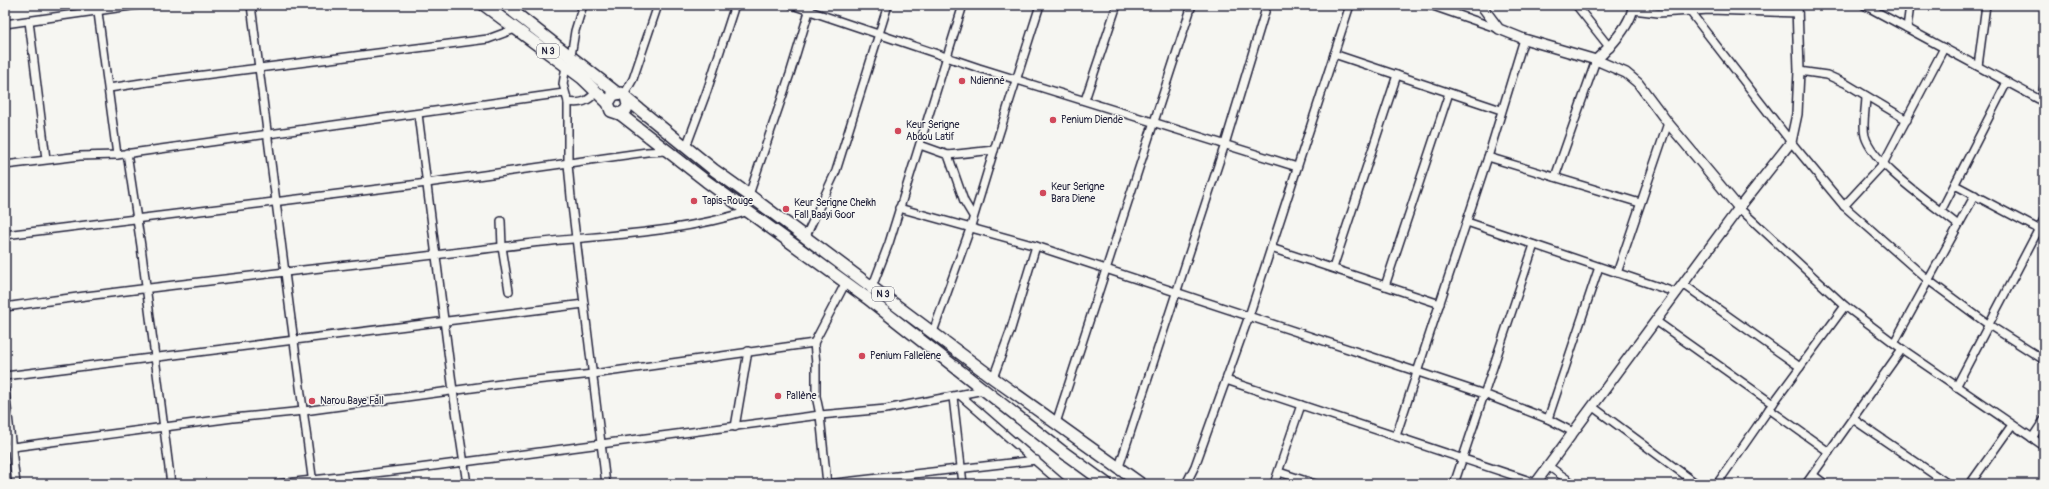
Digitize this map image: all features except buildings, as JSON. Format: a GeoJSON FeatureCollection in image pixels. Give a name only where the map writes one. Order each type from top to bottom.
{"type":"FeatureCollection","features":[{"type":"Feature","properties":{"kind":"main road","name":"N 3"},"geometry":{"type":"LineString","coordinates":[[484,5],[514,29],[552,54],[569,61],[623,96],[714,170],[749,194],[805,238],[873,287],[993,378],[1141,484]]}},
{"type":"Feature","properties":{"kind":"main road","name":"N 3"},"geometry":{"type":"LineString","coordinates":[[505,5],[569,61],[608,103]]}},
{"type":"Feature","properties":{"kind":"main road"},"geometry":{"type":"LineString","coordinates":[[623,96],[628,107],[620,114],[611,111],[608,103],[610,97],[623,96]]}},
{"type":"Feature","properties":{"kind":"main road","name":"N 3"},"geometry":{"type":"LineString","coordinates":[[620,114],[666,151],[846,282],[1107,484]]}},
{"type":"Feature","properties":{"kind":"street"},"geometry":{"type":"LineString","coordinates":[[5,24],[97,8],[138,5]]}},
{"type":"Feature","properties":{"kind":"street"},"geometry":{"type":"LineString","coordinates":[[251,5],[293,340],[313,482]]}},
{"type":"Feature","properties":{"kind":"street"},"geometry":{"type":"LineString","coordinates":[[583,5],[575,31],[563,84],[564,93],[568,102],[568,164],[606,484]]}},
{"type":"Feature","properties":{"kind":"street"},"geometry":{"type":"LineString","coordinates":[[623,96],[633,79],[658,5]]}},
{"type":"Feature","properties":{"kind":"street"},"geometry":{"type":"LineString","coordinates":[[686,147],[735,5]]}},
{"type":"Feature","properties":{"kind":"street"},"geometry":{"type":"LineString","coordinates":[[792,5],[810,8],[947,57],[1297,167]]}},
{"type":"Feature","properties":{"kind":"street"},"geometry":{"type":"LineString","coordinates":[[805,238],[836,171],[888,5]]}},
{"type":"Feature","properties":{"kind":"street"},"geometry":{"type":"LineString","coordinates":[[867,298],[873,287],[920,145],[963,5]]}},
{"type":"Feature","properties":{"kind":"street"},"geometry":{"type":"LineString","coordinates":[[933,332],[970,229],[1040,5]]}},
{"type":"Feature","properties":{"kind":"street"},"geometry":{"type":"LineString","coordinates":[[1085,100],[1116,5]]}},
{"type":"Feature","properties":{"kind":"street"},"geometry":{"type":"LineString","coordinates":[[1056,423],[1192,5]]}},
{"type":"Feature","properties":{"kind":"street"},"geometry":{"type":"LineString","coordinates":[[1119,467],[1225,144],[1267,5]]}},
{"type":"Feature","properties":{"kind":"street"},"geometry":{"type":"LineString","coordinates":[[1186,484],[1195,466],[1249,316],[1350,5]]}},
{"type":"Feature","properties":{"kind":"street"},"geometry":{"type":"LineString","coordinates":[[1430,5],[1524,39],[1596,60],[1626,73],[1638,83],[1668,123],[1739,208],[1845,306],[1956,387],[2044,446]]}},
{"type":"Feature","properties":{"kind":"street"},"geometry":{"type":"LineString","coordinates":[[1481,5],[1499,29]]}},
{"type":"Feature","properties":{"kind":"street"},"geometry":{"type":"LineString","coordinates":[[1576,5],[1610,48]]}},
{"type":"Feature","properties":{"kind":"street"},"geometry":{"type":"LineString","coordinates":[[1686,5],[1791,142],[1844,206],[1928,280],[1989,325],[2044,360]]}},
{"type":"Feature","properties":{"kind":"street"},"geometry":{"type":"LineString","coordinates":[[1864,5],[2043,101],[2044,87]]}},
{"type":"Feature","properties":{"kind":"street"},"geometry":{"type":"LineString","coordinates":[[1907,28],[1910,5]]}},
{"type":"Feature","properties":{"kind":"street"},"geometry":{"type":"LineString","coordinates":[[1978,66],[1986,5]]}},
{"type":"Feature","properties":{"kind":"street"},"geometry":{"type":"LineString","coordinates":[[97,8],[117,155]]}},
{"type":"Feature","properties":{"kind":"street"},"geometry":{"type":"LineString","coordinates":[[749,194],[790,74],[810,8]]}},
{"type":"Feature","properties":{"kind":"street"},"geometry":{"type":"LineString","coordinates":[[1226,380],[1535,483],[1593,407],[1739,208],[1791,142],[1797,114],[1800,71],[1798,9],[1710,8],[1658,13],[1633,8],[1632,15],[1610,48],[1596,60],[1555,177]]}},
{"type":"Feature","properties":{"kind":"street"},"geometry":{"type":"LineString","coordinates":[[29,21],[46,160]]}},
{"type":"Feature","properties":{"kind":"street"},"geometry":{"type":"LineString","coordinates":[[109,88],[488,39],[514,29]]}},
{"type":"Feature","properties":{"kind":"street"},"geometry":{"type":"LineString","coordinates":[[1396,436],[1488,157],[1501,110],[1524,39]]}},
{"type":"Feature","properties":{"kind":"street"},"geometry":{"type":"LineString","coordinates":[[1844,206],[1883,164],[1944,48]]}},
{"type":"Feature","properties":{"kind":"street"},"geometry":{"type":"LineString","coordinates":[[1334,54],[1501,110]]}},
{"type":"Feature","properties":{"kind":"street"},"geometry":{"type":"LineString","coordinates":[[1800,71],[1827,75],[1845,83],[1907,120]]}},
{"type":"Feature","properties":{"kind":"street"},"geometry":{"type":"LineString","coordinates":[[1333,268],[1397,75]]}},
{"type":"Feature","properties":{"kind":"street"},"geometry":{"type":"LineString","coordinates":[[1941,211],[2007,82]]}},
{"type":"Feature","properties":{"kind":"street"},"geometry":{"type":"LineString","coordinates":[[568,102],[578,103],[590,100],[597,91]]}},
{"type":"Feature","properties":{"kind":"street"},"geometry":{"type":"LineString","coordinates":[[5,165],[46,160],[117,155],[267,135],[324,125],[418,114],[564,93]]}},
{"type":"Feature","properties":{"kind":"street"},"geometry":{"type":"LineString","coordinates":[[1385,286],[1449,93]]}},
{"type":"Feature","properties":{"kind":"street"},"geometry":{"type":"LineString","coordinates":[[1866,96],[1864,130],[1866,138],[1883,164],[1958,225]]}},
{"type":"Feature","properties":{"kind":"street"},"geometry":{"type":"LineString","coordinates":[[418,114],[438,256],[444,321],[453,390],[467,484]]}},
{"type":"Feature","properties":{"kind":"street"},"geometry":{"type":"LineString","coordinates":[[1617,273],[1668,123]]}},
{"type":"Feature","properties":{"kind":"street"},"geometry":{"type":"LineString","coordinates":[[920,145],[948,155],[994,150]]}},
{"type":"Feature","properties":{"kind":"street"},"geometry":{"type":"LineString","coordinates":[[5,235],[427,183],[648,152],[666,151]]}},
{"type":"Feature","properties":{"kind":"street"},"geometry":{"type":"LineString","coordinates":[[127,153],[165,428],[171,484]]}},
{"type":"Feature","properties":{"kind":"street"},"geometry":{"type":"LineString","coordinates":[[948,155],[964,201],[973,216]]}},
{"type":"Feature","properties":{"kind":"street"},"geometry":{"type":"LineString","coordinates":[[1488,157],[1640,203]]}},
{"type":"Feature","properties":{"kind":"street"},"geometry":{"type":"LineString","coordinates":[[1955,185],[2041,230]]}},
{"type":"Feature","properties":{"kind":"street"},"geometry":{"type":"LineString","coordinates":[[1894,343],[1975,195]]}},
{"type":"Feature","properties":{"kind":"street"},"geometry":{"type":"LineString","coordinates":[[899,208],[970,229],[1036,246],[1418,372],[1484,394],[1548,419],[1573,432]]}},
{"type":"Feature","properties":{"kind":"street"},"geometry":{"type":"LineString","coordinates":[[5,307],[285,271],[438,256],[576,238],[671,228],[726,219],[749,211]]}},
{"type":"Feature","properties":{"kind":"street"},"geometry":{"type":"LineString","coordinates":[[1956,387],[2041,230],[2044,219]]}},
{"type":"Feature","properties":{"kind":"street"},"geometry":{"type":"LineString","coordinates":[[501,222],[502,247],[509,291]]}},
{"type":"Feature","properties":{"kind":"street"},"geometry":{"type":"LineString","coordinates":[[1467,222],[1677,293]]}},
{"type":"Feature","properties":{"kind":"street"},"geometry":{"type":"LineString","coordinates":[[1454,484],[1534,245]]}},
{"type":"Feature","properties":{"kind":"street"},"geometry":{"type":"LineString","coordinates":[[993,378],[1010,332],[1036,246]]}},
{"type":"Feature","properties":{"kind":"street"},"geometry":{"type":"LineString","coordinates":[[1271,248],[1440,304]]}},
{"type":"Feature","properties":{"kind":"street"},"geometry":{"type":"LineString","coordinates":[[1548,419],[1599,267]]}},
{"type":"Feature","properties":{"kind":"street"},"geometry":{"type":"LineString","coordinates":[[846,282],[814,342],[816,396],[820,415],[828,484],[1036,460]]}},
{"type":"Feature","properties":{"kind":"street"},"geometry":{"type":"LineString","coordinates":[[1684,284],[1800,367]]}},
{"type":"Feature","properties":{"kind":"street"},"geometry":{"type":"LineString","coordinates":[[5,376],[584,304]]}},
{"type":"Feature","properties":{"kind":"street"},"geometry":{"type":"LineString","coordinates":[[1717,484],[1771,406],[1845,306]]}},
{"type":"Feature","properties":{"kind":"street"},"geometry":{"type":"LineString","coordinates":[[1656,321],[1771,406],[1829,452]]}},
{"type":"Feature","properties":{"kind":"street"},"geometry":{"type":"LineString","coordinates":[[9,448],[304,411],[453,390],[592,374],[814,342]]}},
{"type":"Feature","properties":{"kind":"street"},"geometry":{"type":"LineString","coordinates":[[1806,484],[1902,349]]}},
{"type":"Feature","properties":{"kind":"street"},"geometry":{"type":"LineString","coordinates":[[734,427],[748,351]]}},
{"type":"Feature","properties":{"kind":"street"},"geometry":{"type":"LineString","coordinates":[[5,390],[9,448],[16,484]]}},
{"type":"Feature","properties":{"kind":"street"},"geometry":{"type":"LineString","coordinates":[[277,484],[313,482],[820,415],[886,409],[961,396],[984,390]]}},
{"type":"Feature","properties":{"kind":"street"},"geometry":{"type":"LineString","coordinates":[[961,396],[1062,484]]}},
{"type":"Feature","properties":{"kind":"street"},"geometry":{"type":"LineString","coordinates":[[953,397],[963,484]]}},
{"type":"Feature","properties":{"kind":"street"},"geometry":{"type":"LineString","coordinates":[[1274,484],[1301,405]]}},
{"type":"Feature","properties":{"kind":"street"},"geometry":{"type":"LineString","coordinates":[[1593,407],[1697,484]]}},
{"type":"Feature","properties":{"kind":"street"},"geometry":{"type":"LineString","coordinates":[[1853,419],[1948,484]]}},
{"type":"Feature","properties":{"kind":"street"},"geometry":{"type":"LineString","coordinates":[[2032,438],[2044,420]]}},
{"type":"Feature","properties":{"kind":"street"},"geometry":{"type":"LineString","coordinates":[[1970,484],[2012,425]]}},
{"type":"Feature","properties":{"kind":"street"},"geometry":{"type":"LineString","coordinates":[[1548,466],[1574,484]]}},
{"type":"Feature","properties":{"kind":"street"},"geometry":{"type":"LineString","coordinates":[[1279,472],[1315,484]]}},
{"type":"Feature","properties":{"kind":"street"},"geometry":{"type":"LineString","coordinates":[[1813,475],[1825,484]]}},
{"type":"Feature","properties":{"kind":"place","name":"Ndienné"},"geometry":{"type":"Point","coordinates":[962,81]}},
{"type":"Feature","properties":{"kind":"place","name":"Penium Diende"},"geometry":{"type":"Point","coordinates":[1053,120]}},
{"type":"Feature","properties":{"kind":"place","name":"Keur Serigne Abdou Latif"},"geometry":{"type":"Point","coordinates":[898,131]}},
{"type":"Feature","properties":{"kind":"place","name":"Keur Serigne Bara Diene"},"geometry":{"type":"Point","coordinates":[1043,193]}},
{"type":"Feature","properties":{"kind":"place","name":"Tapis-Rouge"},"geometry":{"type":"Point","coordinates":[694,201]}},
{"type":"Feature","properties":{"kind":"place","name":"Keur Serigne Cheikh Fall Baayi Goor"},"geometry":{"type":"Point","coordinates":[786,209]}},
{"type":"Feature","properties":{"kind":"place","name":"Penium Fallelene"},"geometry":{"type":"Point","coordinates":[862,356]}},
{"type":"Feature","properties":{"kind":"place","name":"Pallène"},"geometry":{"type":"Point","coordinates":[778,396]}},
{"type":"Feature","properties":{"kind":"place","name":"Narou Baye Fall"},"geometry":{"type":"Point","coordinates":[312,401]}}]}
